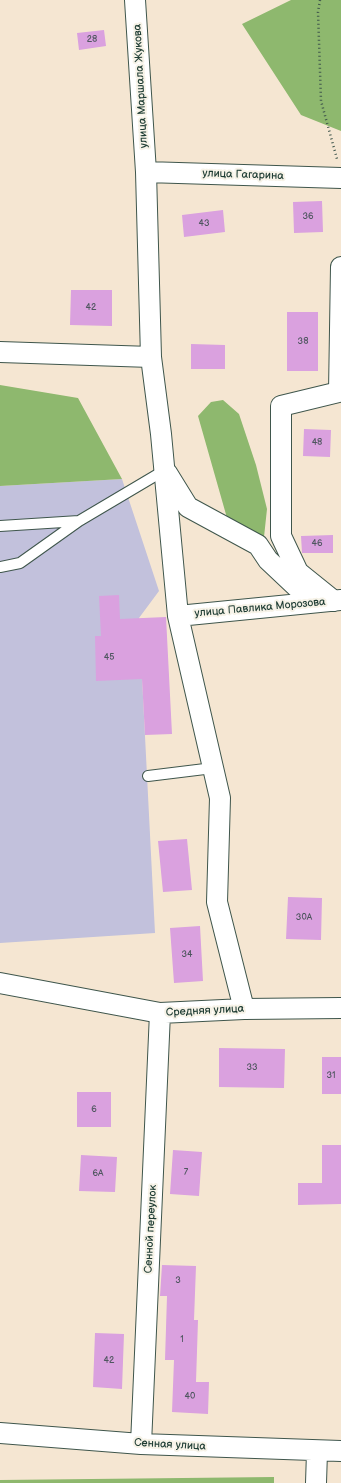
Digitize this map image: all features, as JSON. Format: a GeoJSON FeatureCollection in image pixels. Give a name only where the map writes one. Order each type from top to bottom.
{"type":"FeatureCollection","features":[{"type":"Feature","properties":{"kind":"street","name":"улица Маршала Жукова"},"geometry":{"type":"LineString","coordinates":[[135,0],[146,172],[152,357],[165,470],[178,616],[220,798],[217,902],[244,1009]]}},
{"type":"Feature","properties":{"kind":"street","name":"улица Гагарина"},"geometry":{"type":"LineString","coordinates":[[146,172],[340,171]]}},
{"type":"Feature","properties":{"kind":"street"},"geometry":{"type":"LineString","coordinates":[[338,600],[298,572],[281,536],[281,406],[340,392],[341,267]]}},
{"type":"Feature","properties":{"kind":"street"},"geometry":{"type":"LineString","coordinates":[[0,352],[152,357]]}},
{"type":"Feature","properties":{"kind":"street"},"geometry":{"type":"LineString","coordinates":[[165,470],[188,507],[258,545],[268,560],[301,592],[338,600]]}},
{"type":"Feature","properties":{"kind":"street","name":"улица Павлика Морозова"},"geometry":{"type":"LineString","coordinates":[[178,616],[338,600]]}},
{"type":"Feature","properties":{"kind":"street","name":"Средняя улица"},"geometry":{"type":"LineString","coordinates":[[0,983],[160,1013],[244,1009],[341,1008]]}},
{"type":"Feature","properties":{"kind":"street","name":"Сенной переулок"},"geometry":{"type":"LineString","coordinates":[[141,1444],[160,1013]]}},
{"type":"Feature","properties":{"kind":"street","name":"Сенная улица"},"geometry":{"type":"LineString","coordinates":[[0,1433],[141,1444],[317,1452],[341,1451]]}},
{"type":"Feature","properties":{"kind":"street"},"geometry":{"type":"LineString","coordinates":[[316,1483],[317,1452]]}},
{"type":"Feature","properties":{"kind":"lane"},"geometry":{"type":"LineString","coordinates":[[0,567],[20,562],[78,521],[165,470]]}},
{"type":"Feature","properties":{"kind":"lane"},"geometry":{"type":"LineString","coordinates":[[0,526],[78,521]]}},
{"type":"Feature","properties":{"kind":"lane"},"geometry":{"type":"LineString","coordinates":[[148,776],[213,768]]}},
{"type":"Feature","properties":{"kind":"path"},"geometry":{"type":"LineString","coordinates":[[320,0],[318,12],[321,101],[340,171]]}},
{"type":"Feature","properties":{"kind":"shaded area"},"geometry":{"type":"Polygon","coordinates":[[[122,479],[159,591],[139,618],[155,933],[0,943],[0,486],[122,479]]]}},
{"type":"Feature","properties":{"kind":"green space"},"geometry":{"type":"Polygon","coordinates":[[[291,0],[341,0],[341,131],[301,115],[242,24],[291,0]]]}},
{"type":"Feature","properties":{"kind":"green space"},"geometry":{"type":"Polygon","coordinates":[[[0,385],[78,398],[122,479],[0,486],[0,385]]]}},
{"type":"Feature","properties":{"kind":"green space"},"geometry":{"type":"Polygon","coordinates":[[[223,400],[239,414],[256,465],[267,509],[264,537],[247,534],[227,518],[198,416],[211,402],[223,400]]]}},
{"type":"Feature","properties":{"kind":"green space"},"geometry":{"type":"Polygon","coordinates":[[[274,1477],[274,1483],[0,1483],[0,1480],[274,1477]]]}},
{"type":"Feature","properties":{"kind":"building"},"geometry":{"type":"Polygon","coordinates":[[[104,30],[106,46],[79,50],[77,33],[104,30]]]}},
{"type":"Feature","properties":{"kind":"building"},"geometry":{"type":"Polygon","coordinates":[[[322,201],[323,232],[294,233],[293,202],[322,201]]]}},
{"type":"Feature","properties":{"kind":"building"},"geometry":{"type":"Polygon","coordinates":[[[223,210],[225,232],[184,237],[182,215],[223,210]]]}},
{"type":"Feature","properties":{"kind":"building"},"geometry":{"type":"Polygon","coordinates":[[[71,290],[112,290],[112,326],[70,325],[71,290]]]}},
{"type":"Feature","properties":{"kind":"building"},"geometry":{"type":"Polygon","coordinates":[[[287,312],[318,312],[318,371],[287,371],[287,312]]]}},
{"type":"Feature","properties":{"kind":"building"},"geometry":{"type":"Polygon","coordinates":[[[191,344],[225,345],[225,369],[191,369],[191,344]]]}},
{"type":"Feature","properties":{"kind":"building"},"geometry":{"type":"Polygon","coordinates":[[[304,429],[331,430],[330,457],[303,456],[304,429]]]}},
{"type":"Feature","properties":{"kind":"building"},"geometry":{"type":"Polygon","coordinates":[[[333,535],[333,553],[302,553],[301,536],[333,535]]]}},
{"type":"Feature","properties":{"kind":"building"},"geometry":{"type":"Polygon","coordinates":[[[119,595],[120,619],[166,617],[172,734],[145,735],[142,679],[96,681],[95,636],[101,636],[99,596],[119,595]]]}},
{"type":"Feature","properties":{"kind":"building"},"geometry":{"type":"Polygon","coordinates":[[[187,839],[192,890],[163,892],[158,841],[187,839]]]}},
{"type":"Feature","properties":{"kind":"building"},"geometry":{"type":"Polygon","coordinates":[[[288,897],[322,898],[321,940],[286,939],[288,897]]]}},
{"type":"Feature","properties":{"kind":"building"},"geometry":{"type":"Polygon","coordinates":[[[200,926],[203,981],[174,983],[170,928],[200,926]]]}},
{"type":"Feature","properties":{"kind":"building"},"geometry":{"type":"Polygon","coordinates":[[[219,1048],[285,1049],[284,1088],[219,1087],[219,1048]]]}},
{"type":"Feature","properties":{"kind":"building"},"geometry":{"type":"Polygon","coordinates":[[[322,1057],[341,1057],[341,1094],[322,1094],[322,1057]]]}},
{"type":"Feature","properties":{"kind":"building"},"geometry":{"type":"Polygon","coordinates":[[[77,1092],[111,1092],[111,1127],[77,1127],[77,1092]]]}},
{"type":"Feature","properties":{"kind":"building"},"geometry":{"type":"Polygon","coordinates":[[[322,1145],[341,1145],[341,1204],[298,1205],[298,1183],[322,1183],[322,1145]]]}},
{"type":"Feature","properties":{"kind":"building"},"geometry":{"type":"Polygon","coordinates":[[[173,1150],[202,1152],[199,1196],[170,1194],[173,1150]]]}},
{"type":"Feature","properties":{"kind":"building"},"geometry":{"type":"Polygon","coordinates":[[[81,1155],[117,1157],[115,1192],[79,1191],[81,1155]]]}},
{"type":"Feature","properties":{"kind":"building"},"geometry":{"type":"Polygon","coordinates":[[[162,1265],[196,1266],[194,1320],[198,1320],[196,1382],[209,1382],[208,1414],[172,1412],[174,1360],[165,1360],[167,1296],[160,1296],[162,1265]]]}},
{"type":"Feature","properties":{"kind":"building"},"geometry":{"type":"Polygon","coordinates":[[[95,1333],[124,1334],[122,1389],[93,1387],[95,1333]]]}}]}
